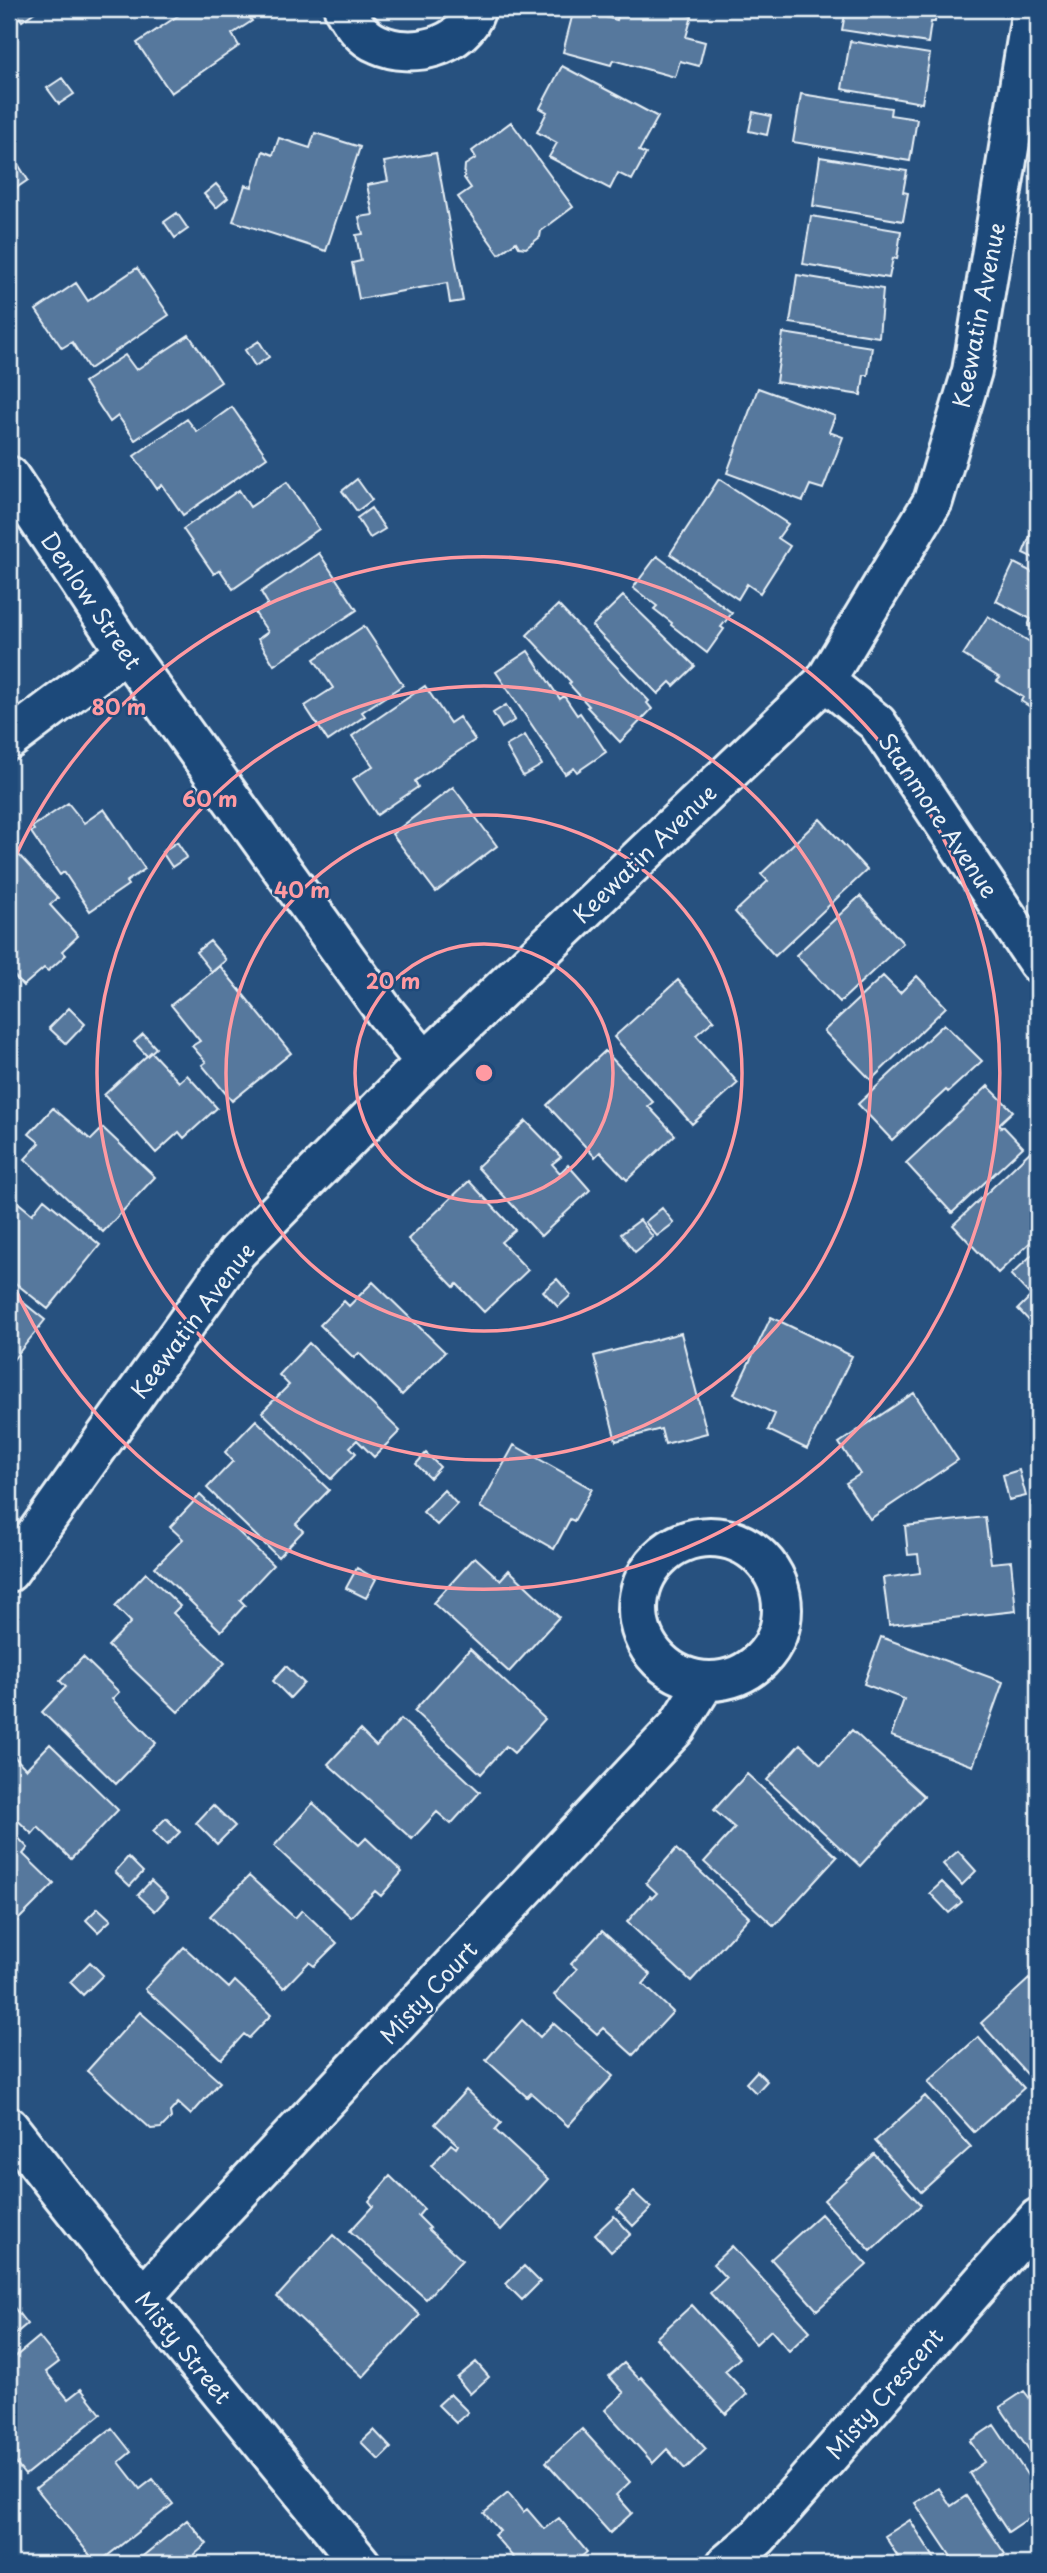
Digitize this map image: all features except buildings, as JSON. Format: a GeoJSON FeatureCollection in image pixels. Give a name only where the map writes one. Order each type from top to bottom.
{"type":"FeatureCollection","features":[{"type":"Feature","properties":{"kind":"street"},"geometry":{"type":"LineString","coordinates":[[344,9],[353,25],[375,43],[399,52],[437,47],[458,34],[476,9]]}},
{"type":"Feature","properties":{"kind":"street","name":"Keewatin Avenue"},"geometry":{"type":"LineString","coordinates":[[9,1572],[237,1252],[425,1062],[825,681],[933,500],[972,371],[1032,9]]}},
{"type":"Feature","properties":{"kind":"street","name":"Denlow Street"},"geometry":{"type":"LineString","coordinates":[[9,477],[126,652],[384,1012],[425,1062]]}},
{"type":"Feature","properties":{"kind":"street"},"geometry":{"type":"LineString","coordinates":[[9,740],[126,652]]}},
{"type":"Feature","properties":{"kind":"street","name":"Stanmore Avenue"},"geometry":{"type":"LineString","coordinates":[[825,681],[877,723],[1038,963]]}},
{"type":"Feature","properties":{"kind":"street","name":"Misty Court"},"geometry":{"type":"LineString","coordinates":[[143,2297],[677,1727],[705,1682]]}},
{"type":"Feature","properties":{"kind":"street","name":"Misty Street"},"geometry":{"type":"LineString","coordinates":[[9,2127],[143,2297],[362,2564]]}},
{"type":"Feature","properties":{"kind":"street","name":"Misty Crescent"},"geometry":{"type":"LineString","coordinates":[[726,2564],[758,2537],[1038,2218]]}}]}
